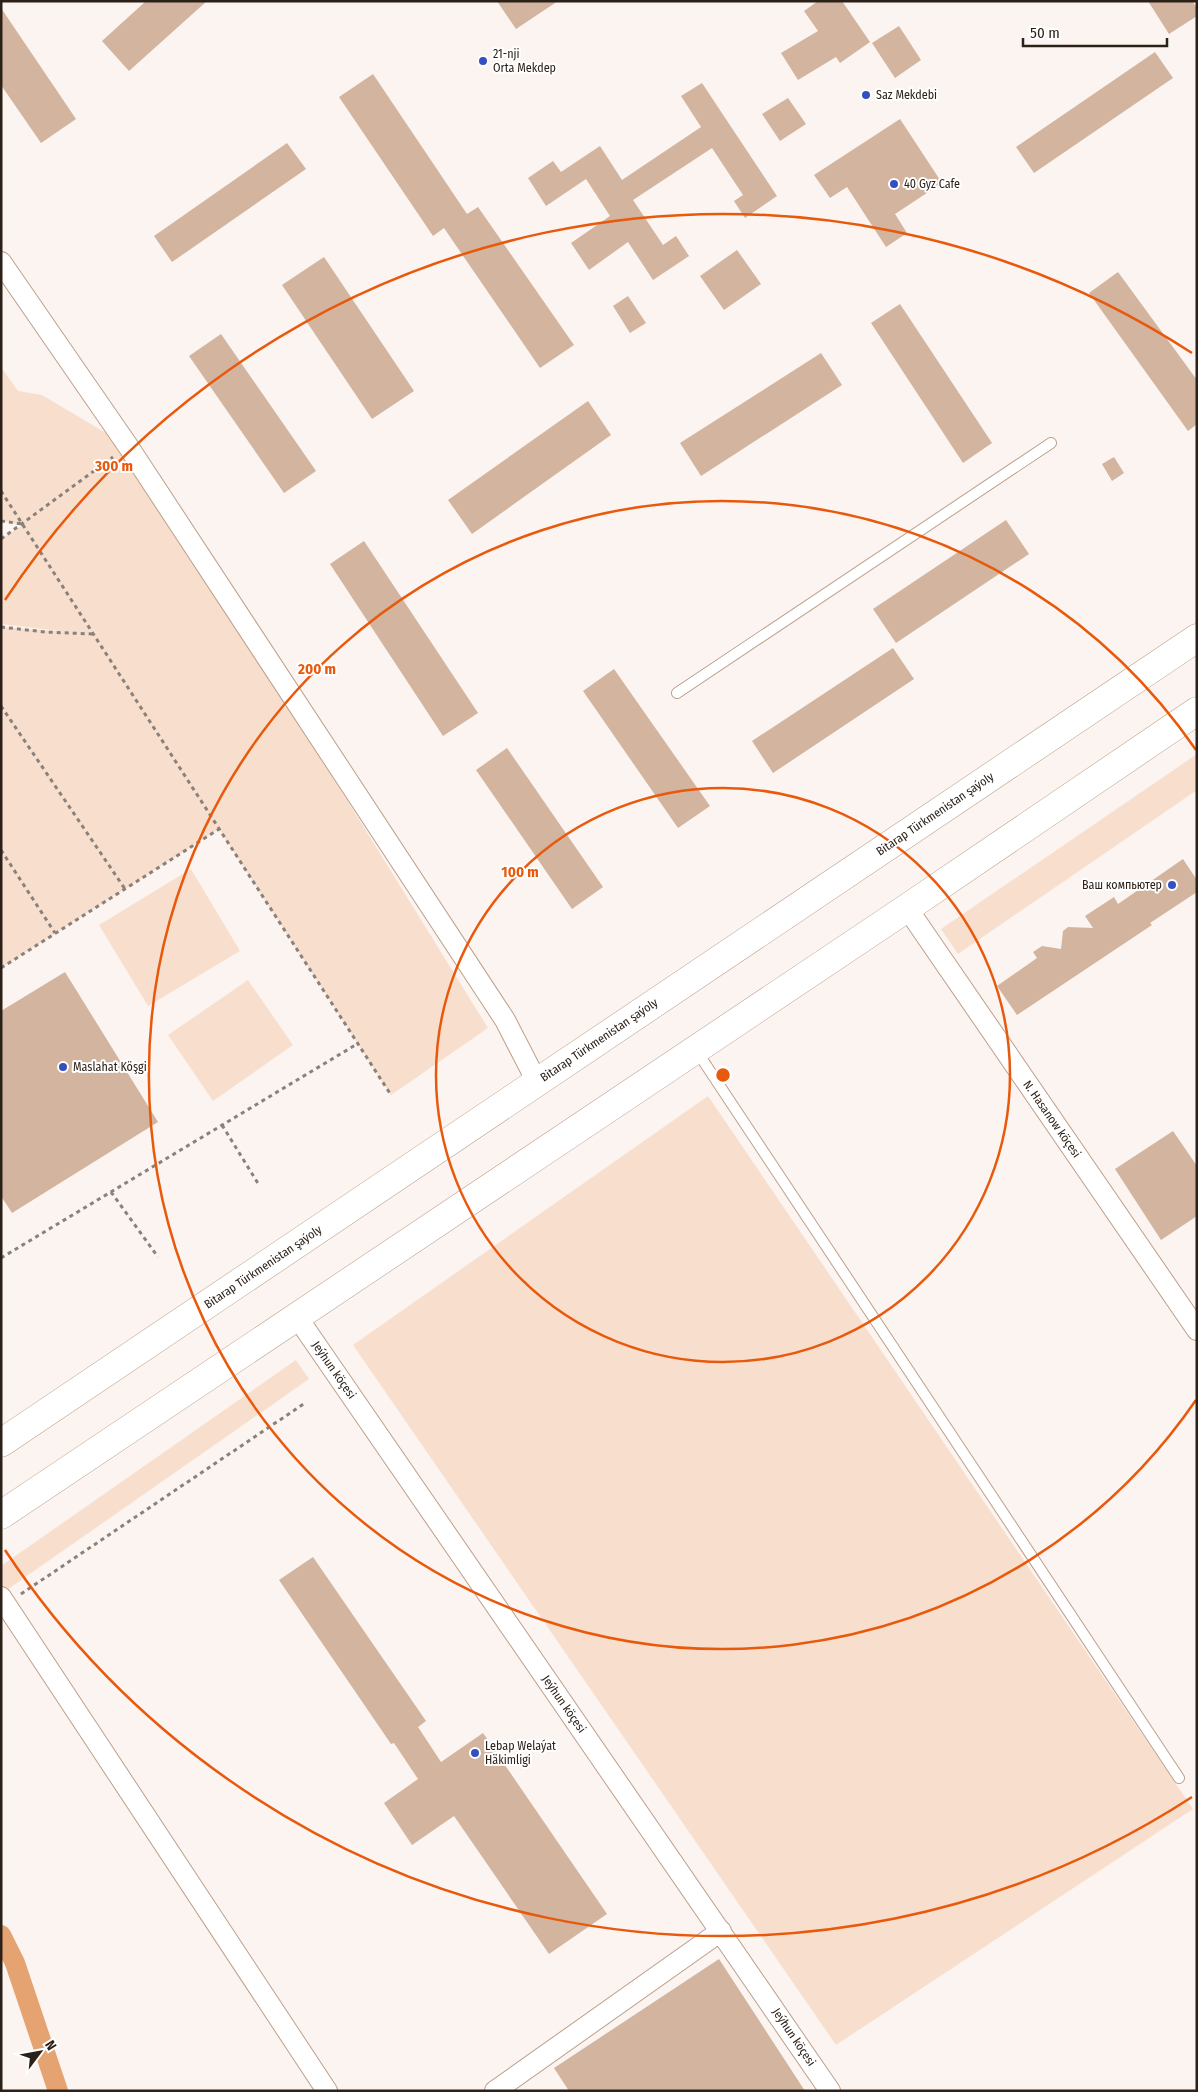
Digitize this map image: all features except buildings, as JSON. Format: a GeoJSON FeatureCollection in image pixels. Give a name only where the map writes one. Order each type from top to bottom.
{"type":"FeatureCollection","features":[{"type":"Feature","properties":{"kind":"main road","name":"Bitarap Türkmenistan şaýoly"},"geometry":{"type":"LineString","coordinates":[[1,1443],[1197,638]]}},
{"type":"Feature","properties":{"kind":"main road"},"geometry":{"type":"LineString","coordinates":[[1,1515],[1197,711]]}},
{"type":"Feature","properties":{"kind":"street"},"geometry":{"type":"LineString","coordinates":[[1,262],[128,446],[505,1020],[537,1082]]}},
{"type":"Feature","properties":{"kind":"street","name":"N. Hasanow köçesi"},"geometry":{"type":"LineString","coordinates":[[906,908],[1197,1330]]}},
{"type":"Feature","properties":{"kind":"street","name":"Jeýhun köçesi"},"geometry":{"type":"LineString","coordinates":[[297,1317],[830,2091]]}},
{"type":"Feature","properties":{"kind":"street"},"geometry":{"type":"LineString","coordinates":[[4,1600],[327,2091]]}},
{"type":"Feature","properties":{"kind":"street"},"geometry":{"type":"LineString","coordinates":[[495,2091],[721,1931]]}},
{"type":"Feature","properties":{"kind":"lane"},"geometry":{"type":"LineString","coordinates":[[677,694],[1050,443]]}},
{"type":"Feature","properties":{"kind":"lane"},"geometry":{"type":"LineString","coordinates":[[696,1049],[1179,1778]]}},
{"type":"Feature","properties":{"kind":"path"},"geometry":{"type":"LineString","coordinates":[[1,539],[128,446]]}},
{"type":"Feature","properties":{"kind":"path"},"geometry":{"type":"LineString","coordinates":[[1,491],[391,1095]]}},
{"type":"Feature","properties":{"kind":"path"},"geometry":{"type":"LineString","coordinates":[[1,521],[23,524]]}},
{"type":"Feature","properties":{"kind":"path"},"geometry":{"type":"LineString","coordinates":[[1,627],[93,634]]}},
{"type":"Feature","properties":{"kind":"path"},"geometry":{"type":"LineString","coordinates":[[1,706],[124,889]]}},
{"type":"Feature","properties":{"kind":"path"},"geometry":{"type":"LineString","coordinates":[[1,968],[219,829]]}},
{"type":"Feature","properties":{"kind":"path"},"geometry":{"type":"LineString","coordinates":[[1,850],[55,933]]}},
{"type":"Feature","properties":{"kind":"path"},"geometry":{"type":"LineString","coordinates":[[1,1258],[357,1044]]}},
{"type":"Feature","properties":{"kind":"path"},"geometry":{"type":"LineString","coordinates":[[222,1125],[259,1185]]}},
{"type":"Feature","properties":{"kind":"path"},"geometry":{"type":"LineString","coordinates":[[111,1192],[158,1257]]}},
{"type":"Feature","properties":{"kind":"path"},"geometry":{"type":"LineString","coordinates":[[4,1600],[305,1403]]}},
{"type":"Feature","properties":{"kind":"shaded area"},"geometry":{"type":"Polygon","coordinates":[[[1,367],[18,391],[42,395],[128,446],[488,1028],[391,1095],[219,829],[1,968],[1,627],[68,632],[1,624],[1,535],[6,536],[23,525],[1,521],[1,367]]]}},
{"type":"Feature","properties":{"kind":"shaded area"},"geometry":{"type":"Polygon","coordinates":[[[1197,754],[1197,790],[958,954],[941,929],[1197,754]]]}},
{"type":"Feature","properties":{"kind":"shaded area"},"geometry":{"type":"Polygon","coordinates":[[[191,869],[240,951],[148,1006],[99,925],[191,869]]]}},
{"type":"Feature","properties":{"kind":"shaded area"},"geometry":{"type":"Polygon","coordinates":[[[248,980],[293,1045],[213,1101],[168,1035],[248,980]]]}},
{"type":"Feature","properties":{"kind":"shaded area"},"geometry":{"type":"Polygon","coordinates":[[[708,1096],[1193,1809],[836,2045],[353,1345],[708,1096]]]}},
{"type":"Feature","properties":{"kind":"shaded area"},"geometry":{"type":"Polygon","coordinates":[[[296,1360],[309,1379],[1,1594],[1,1566],[296,1360]]]}},
{"type":"Feature","properties":{"kind":"waterway"},"geometry":{"type":"LineString","coordinates":[[1,1935],[15,1963],[58,2091]]}},
{"type":"Feature","properties":{"kind":"place","name":"21-nji Orta Mekdep"},"geometry":{"type":"Point","coordinates":[483,61]}},
{"type":"Feature","properties":{"kind":"place","name":"Saz Mekdebi"},"geometry":{"type":"Point","coordinates":[866,95]}},
{"type":"Feature","properties":{"kind":"place","name":"40 Gyz Cafe"},"geometry":{"type":"Point","coordinates":[894,184]}},
{"type":"Feature","properties":{"kind":"place","name":"Ваш компьютер"},"geometry":{"type":"Point","coordinates":[1172,885]}},
{"type":"Feature","properties":{"kind":"place","name":"Maslahat Köşgi"},"geometry":{"type":"Point","coordinates":[63,1067]}},
{"type":"Feature","properties":{"kind":"place","name":"Lebap Welaýat Häkimligi"},"geometry":{"type":"Point","coordinates":[475,1753]}}]}
